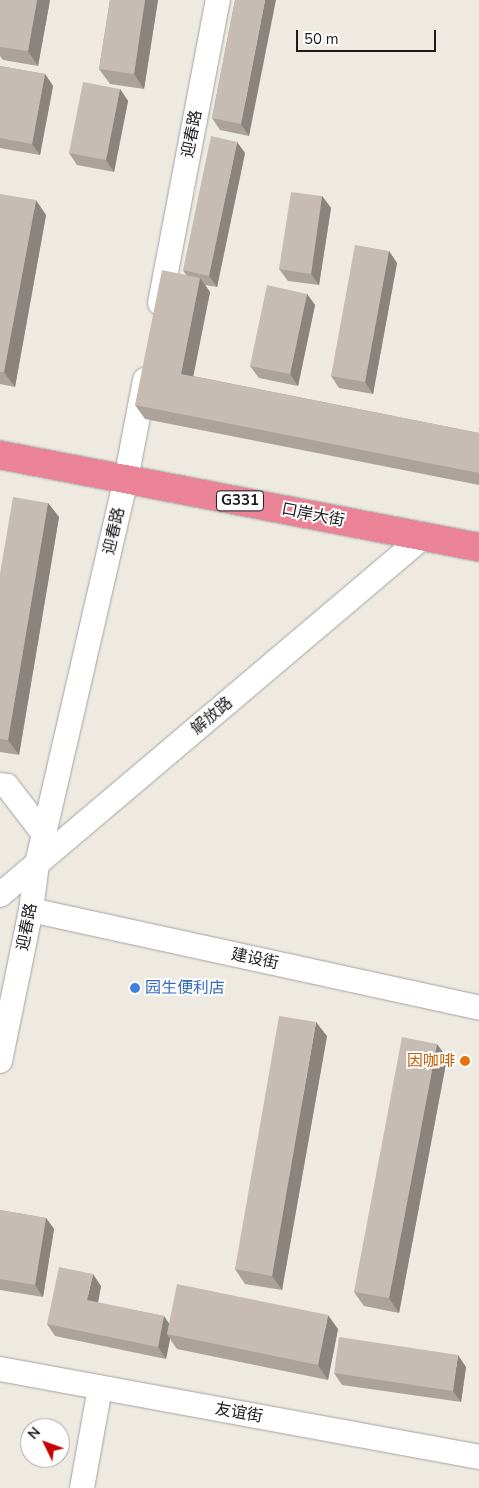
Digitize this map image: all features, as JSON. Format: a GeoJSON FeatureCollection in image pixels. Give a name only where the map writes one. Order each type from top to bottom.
{"type":"FeatureCollection","features":[{"type":"Feature","properties":{"kind":"highway","name":"口岸大街"},"geometry":{"type":"LineString","coordinates":[[0,454],[479,547]]}},
{"type":"Feature","properties":{"kind":"street","name":"迎春路"},"geometry":{"type":"LineString","coordinates":[[156,322],[218,0]]}},
{"type":"Feature","properties":{"kind":"street","name":"迎春路"},"geometry":{"type":"LineString","coordinates":[[0,1061],[31,910],[37,864],[126,479],[148,362]]}},
{"type":"Feature","properties":{"kind":"street","name":"解放路"},"geometry":{"type":"LineString","coordinates":[[0,894],[424,536]]}},
{"type":"Feature","properties":{"kind":"street"},"geometry":{"type":"LineString","coordinates":[[0,785],[7,786],[44,834]]}},
{"type":"Feature","properties":{"kind":"street","name":"建设街"},"geometry":{"type":"LineString","coordinates":[[31,910],[479,1008]]}},
{"type":"Feature","properties":{"kind":"street","name":"友谊街"},"geometry":{"type":"LineString","coordinates":[[0,1369],[479,1457]]}},
{"type":"Feature","properties":{"kind":"street"},"geometry":{"type":"LineString","coordinates":[[82,1488],[100,1388]]}},
{"type":"Feature","properties":{"kind":"building"},"geometry":{"type":"Polygon","coordinates":[[[0,0],[37,0],[28,51],[0,47],[0,0]]]}},
{"type":"Feature","properties":{"kind":"building"},"geometry":{"type":"Polygon","coordinates":[[[110,0],[145,0],[134,74],[99,69],[110,0]]]}},
{"type":"Feature","properties":{"kind":"building"},"geometry":{"type":"Polygon","coordinates":[[[235,0],[265,0],[241,124],[212,118],[235,0]]]}},
{"type":"Feature","properties":{"kind":"building"},"geometry":{"type":"Polygon","coordinates":[[[0,66],[45,74],[32,144],[0,138],[0,66]]]}},
{"type":"Feature","properties":{"kind":"building"},"geometry":{"type":"Polygon","coordinates":[[[83,82],[120,89],[106,160],[69,153],[83,82]]]}},
{"type":"Feature","properties":{"kind":"building"},"geometry":{"type":"Polygon","coordinates":[[[211,136],[237,142],[209,276],[183,270],[211,136]]]}},
{"type":"Feature","properties":{"kind":"building"},"geometry":{"type":"Polygon","coordinates":[[[291,192],[322,196],[311,274],[279,269],[291,192]]]}},
{"type":"Feature","properties":{"kind":"building"},"geometry":{"type":"Polygon","coordinates":[[[0,194],[36,200],[4,372],[0,372],[0,194]]]}},
{"type":"Feature","properties":{"kind":"building"},"geometry":{"type":"Polygon","coordinates":[[[355,245],[389,251],[365,382],[331,376],[355,245]]]}},
{"type":"Feature","properties":{"kind":"building"},"geometry":{"type":"Polygon","coordinates":[[[162,270],[200,278],[181,374],[479,433],[479,473],[135,405],[162,270]]]}},
{"type":"Feature","properties":{"kind":"building"},"geometry":{"type":"Polygon","coordinates":[[[267,285],[307,294],[290,374],[250,366],[267,285]]]}},
{"type":"Feature","properties":{"kind":"building"},"geometry":{"type":"Polygon","coordinates":[[[13,497],[48,503],[8,740],[0,739],[0,574],[13,497]]]}},
{"type":"Feature","properties":{"kind":"building"},"geometry":{"type":"Polygon","coordinates":[[[279,1016],[316,1022],[272,1276],[235,1269],[279,1016]]]}},
{"type":"Feature","properties":{"kind":"building"},"geometry":{"type":"Polygon","coordinates":[[[402,1037],[437,1044],[389,1298],[354,1292],[402,1037]]]}},
{"type":"Feature","properties":{"kind":"building"},"geometry":{"type":"Polygon","coordinates":[[[0,1210],[46,1218],[35,1285],[0,1279],[0,1210]]]}},
{"type":"Feature","properties":{"kind":"building"},"geometry":{"type":"Polygon","coordinates":[[[59,1267],[93,1274],[87,1300],[164,1316],[158,1347],[47,1324],[59,1267]]]}},
{"type":"Feature","properties":{"kind":"building"},"geometry":{"type":"Polygon","coordinates":[[[177,1284],[328,1315],[318,1365],[167,1334],[177,1284]]]}},
{"type":"Feature","properties":{"kind":"building"},"geometry":{"type":"Polygon","coordinates":[[[339,1337],[458,1355],[453,1391],[334,1373],[339,1337]]]}},
{"type":"Feature","properties":{"kind":"place","name":"园生便利店"},"geometry":{"type":"Point","coordinates":[135,988]}},
{"type":"Feature","properties":{"kind":"place","name":"因咖啡"},"geometry":{"type":"Point","coordinates":[465,1061]}}]}
